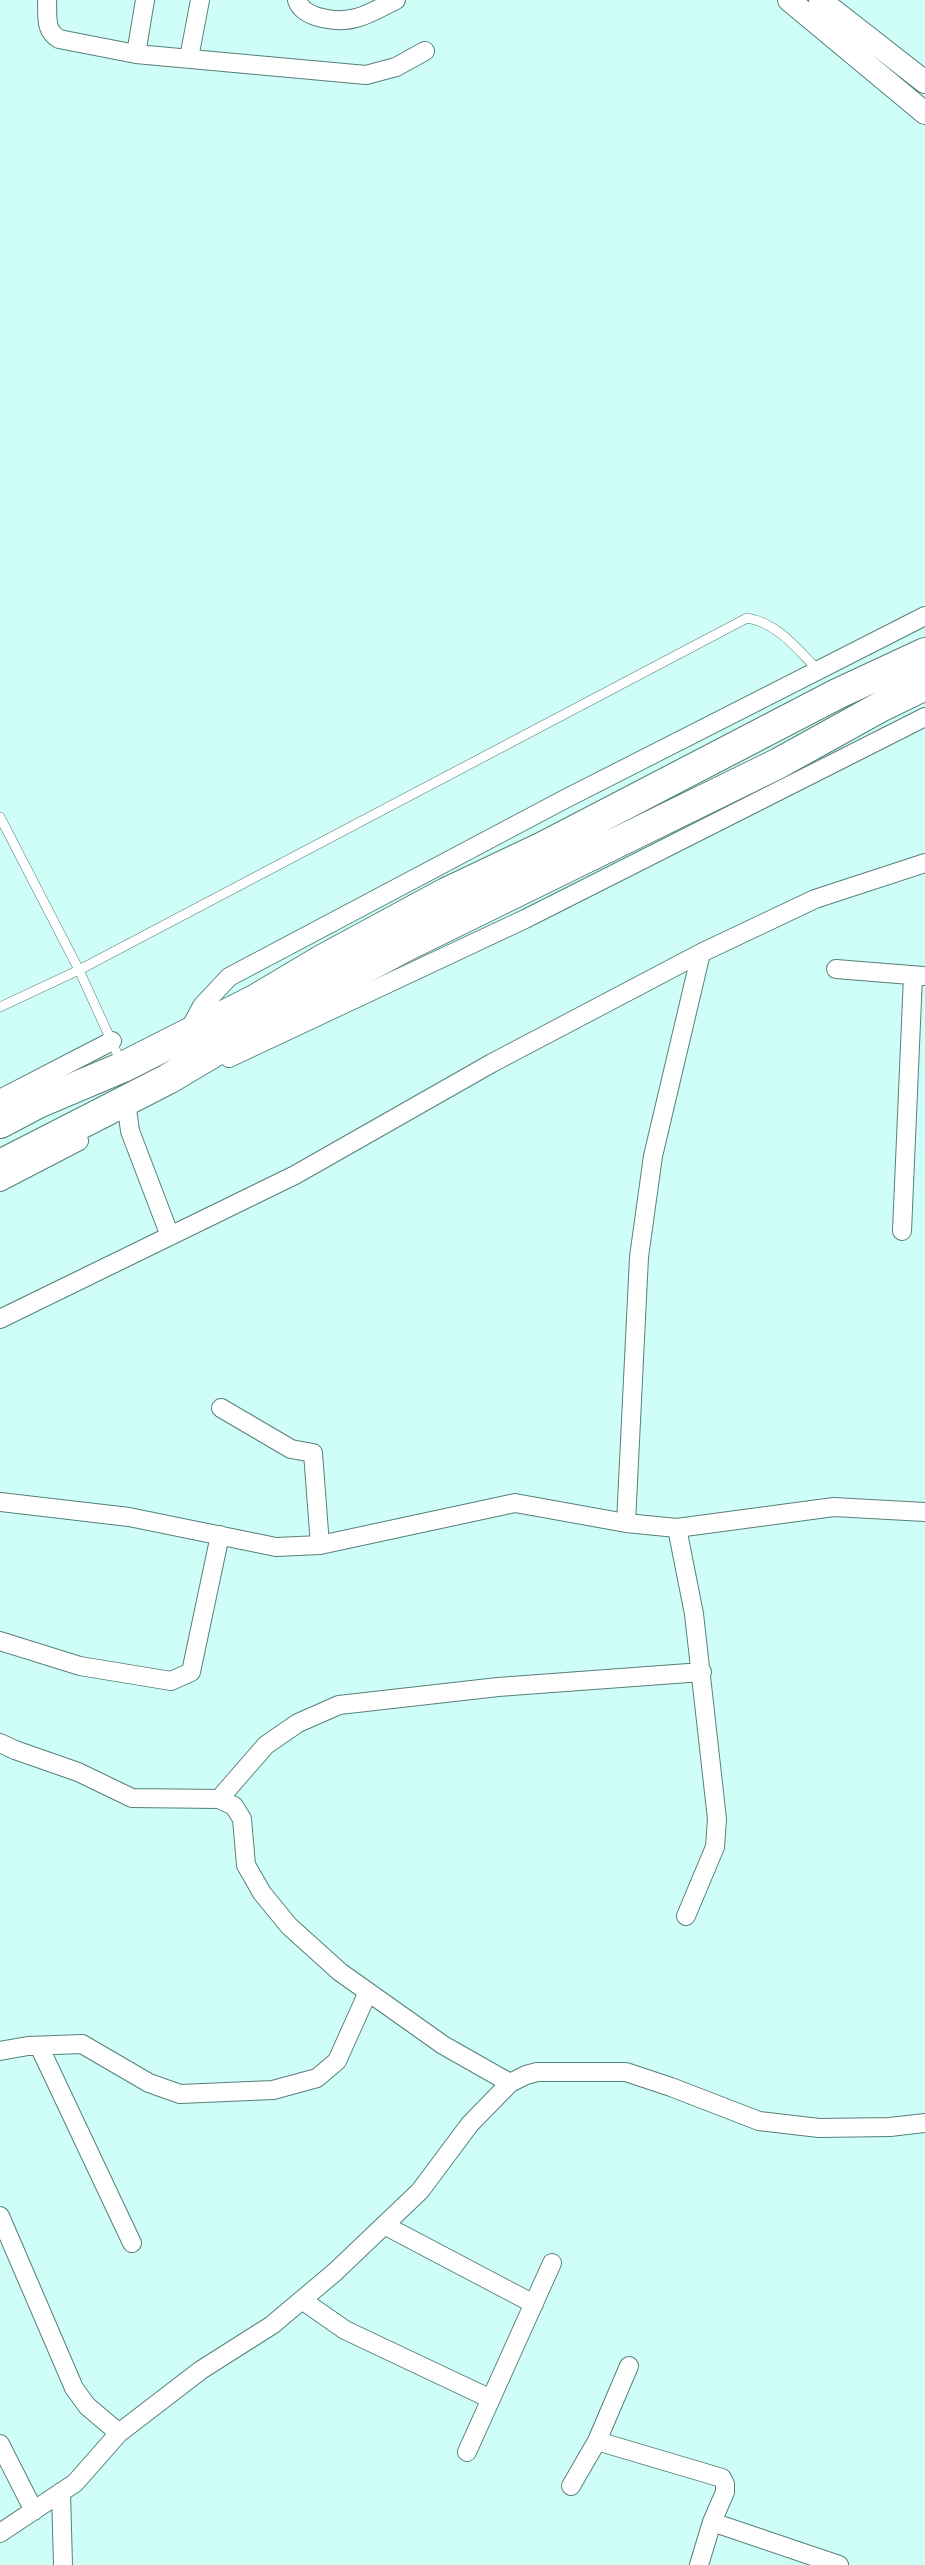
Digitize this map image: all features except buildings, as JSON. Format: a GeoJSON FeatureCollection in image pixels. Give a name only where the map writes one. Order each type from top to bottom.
{"type":"FeatureCollection","features":[{"type":"Feature","properties":{"kind":"highway"},"geometry":{"type":"LineString","coordinates":[[0,1165],[127,1108],[168,1079],[267,1020],[332,971],[446,893],[543,848],[827,700],[925,653]]}},
{"type":"Feature","properties":{"kind":"highway"},"geometry":{"type":"LineString","coordinates":[[0,1123],[38,1103],[117,1054],[188,1034],[255,1000],[406,946],[779,763],[925,685]]}},
{"type":"Feature","properties":{"kind":"street"},"geometry":{"type":"LineString","coordinates":[[47,0],[48,28],[51,34],[59,39],[136,54],[366,75],[396,67],[425,51]]}},
{"type":"Feature","properties":{"kind":"street"},"geometry":{"type":"LineString","coordinates":[[136,54],[145,0]]}},
{"type":"Feature","properties":{"kind":"street"},"geometry":{"type":"LineString","coordinates":[[189,58],[200,0]]}},
{"type":"Feature","properties":{"kind":"street"},"geometry":{"type":"LineString","coordinates":[[297,0],[301,10],[309,15],[341,19],[356,18],[396,0]]}},
{"type":"Feature","properties":{"kind":"street"},"geometry":{"type":"LineString","coordinates":[[789,0],[925,113]]}},
{"type":"Feature","properties":{"kind":"street"},"geometry":{"type":"LineString","coordinates":[[820,0],[925,82]]}},
{"type":"Feature","properties":{"kind":"street"},"geometry":{"type":"LineString","coordinates":[[188,1034],[202,1006],[229,977],[565,799],[925,616]]}},
{"type":"Feature","properties":{"kind":"street"},"geometry":{"type":"LineString","coordinates":[[0,1182],[127,1108],[233,1055],[525,919],[925,717]]}},
{"type":"Feature","properties":{"kind":"street"},"geometry":{"type":"LineString","coordinates":[[0,1318],[295,1175],[492,1064],[701,953],[815,899],[925,863]]}},
{"type":"Feature","properties":{"kind":"street"},"geometry":{"type":"LineString","coordinates":[[626,1523],[639,1257],[653,1156],[701,953]]}},
{"type":"Feature","properties":{"kind":"street"},"geometry":{"type":"LineString","coordinates":[[836,969],[919,976],[902,1232]]}},
{"type":"Feature","properties":{"kind":"street"},"geometry":{"type":"LineString","coordinates":[[0,1099],[117,1054]]}},
{"type":"Feature","properties":{"kind":"street"},"geometry":{"type":"LineString","coordinates":[[127,1108],[130,1131],[170,1236]]}},
{"type":"Feature","properties":{"kind":"street"},"geometry":{"type":"LineString","coordinates":[[221,1408],[291,1449],[313,1454],[320,1545]]}},
{"type":"Feature","properties":{"kind":"street"},"geometry":{"type":"LineString","coordinates":[[0,1502],[129,1517],[276,1547],[320,1545],[515,1503],[626,1523],[676,1528],[834,1507],[925,1512]]}},
{"type":"Feature","properties":{"kind":"street"},"geometry":{"type":"LineString","coordinates":[[676,1528],[694,1614],[702,1672],[717,1833],[715,1847],[686,1916]]}},
{"type":"Feature","properties":{"kind":"street"},"geometry":{"type":"LineString","coordinates":[[0,1641],[80,1666],[171,1681],[182,1678],[191,1672],[220,1535]]}},
{"type":"Feature","properties":{"kind":"street"},"geometry":{"type":"LineString","coordinates":[[219,1799],[266,1745],[298,1723],[339,1706],[498,1687],[702,1672]]}},
{"type":"Feature","properties":{"kind":"street"},"geometry":{"type":"LineString","coordinates":[[0,1743],[78,1772],[132,1798],[219,1799],[234,1806],[242,1819],[246,1865],[262,1893],[289,1926],[340,1972],[368,1992],[443,2045],[510,2083]]}},
{"type":"Feature","properties":{"kind":"street"},"geometry":{"type":"LineString","coordinates":[[0,2051],[82,2044],[149,2083],[180,2094],[273,2090],[317,2078],[337,2061],[368,1992]]}},
{"type":"Feature","properties":{"kind":"street"},"geometry":{"type":"LineString","coordinates":[[39,2046],[132,2243]]}},
{"type":"Feature","properties":{"kind":"street"},"geometry":{"type":"LineString","coordinates":[[0,2533],[75,2483],[119,2433],[201,2370],[272,2325],[302,2300],[420,2191],[470,2124],[510,2083],[526,2075],[537,2072],[626,2072],[759,2121],[819,2128],[890,2127],[925,2122]]}},
{"type":"Feature","properties":{"kind":"street"},"geometry":{"type":"LineString","coordinates":[[0,2216],[74,2388],[87,2406],[119,2433]]}},
{"type":"Feature","properties":{"kind":"street"},"geometry":{"type":"LineString","coordinates":[[384,2225],[534,2304]]}},
{"type":"Feature","properties":{"kind":"street"},"geometry":{"type":"LineString","coordinates":[[467,2452],[552,2263]]}},
{"type":"Feature","properties":{"kind":"street"},"geometry":{"type":"LineString","coordinates":[[302,2300],[345,2330],[491,2398]]}},
{"type":"Feature","properties":{"kind":"street"},"geometry":{"type":"LineString","coordinates":[[571,2486],[597,2440],[629,2366]]}},
{"type":"Feature","properties":{"kind":"street"},"geometry":{"type":"LineString","coordinates":[[597,2440],[722,2478],[725,2492],[712,2522],[699,2565]]}},
{"type":"Feature","properties":{"kind":"street"},"geometry":{"type":"LineString","coordinates":[[0,2444],[34,2511]]}},
{"type":"Feature","properties":{"kind":"street"},"geometry":{"type":"LineString","coordinates":[[62,2492],[63,2565]]}},
{"type":"Feature","properties":{"kind":"street"},"geometry":{"type":"LineString","coordinates":[[712,2522],[839,2565]]}},
{"type":"Feature","properties":{"kind":"lane"},"geometry":{"type":"LineString","coordinates":[[0,1007],[79,970],[747,618],[760,620],[774,627],[818,670]]}},
{"type":"Feature","properties":{"kind":"lane"},"geometry":{"type":"LineString","coordinates":[[0,817],[79,970],[117,1054]]}}]}
